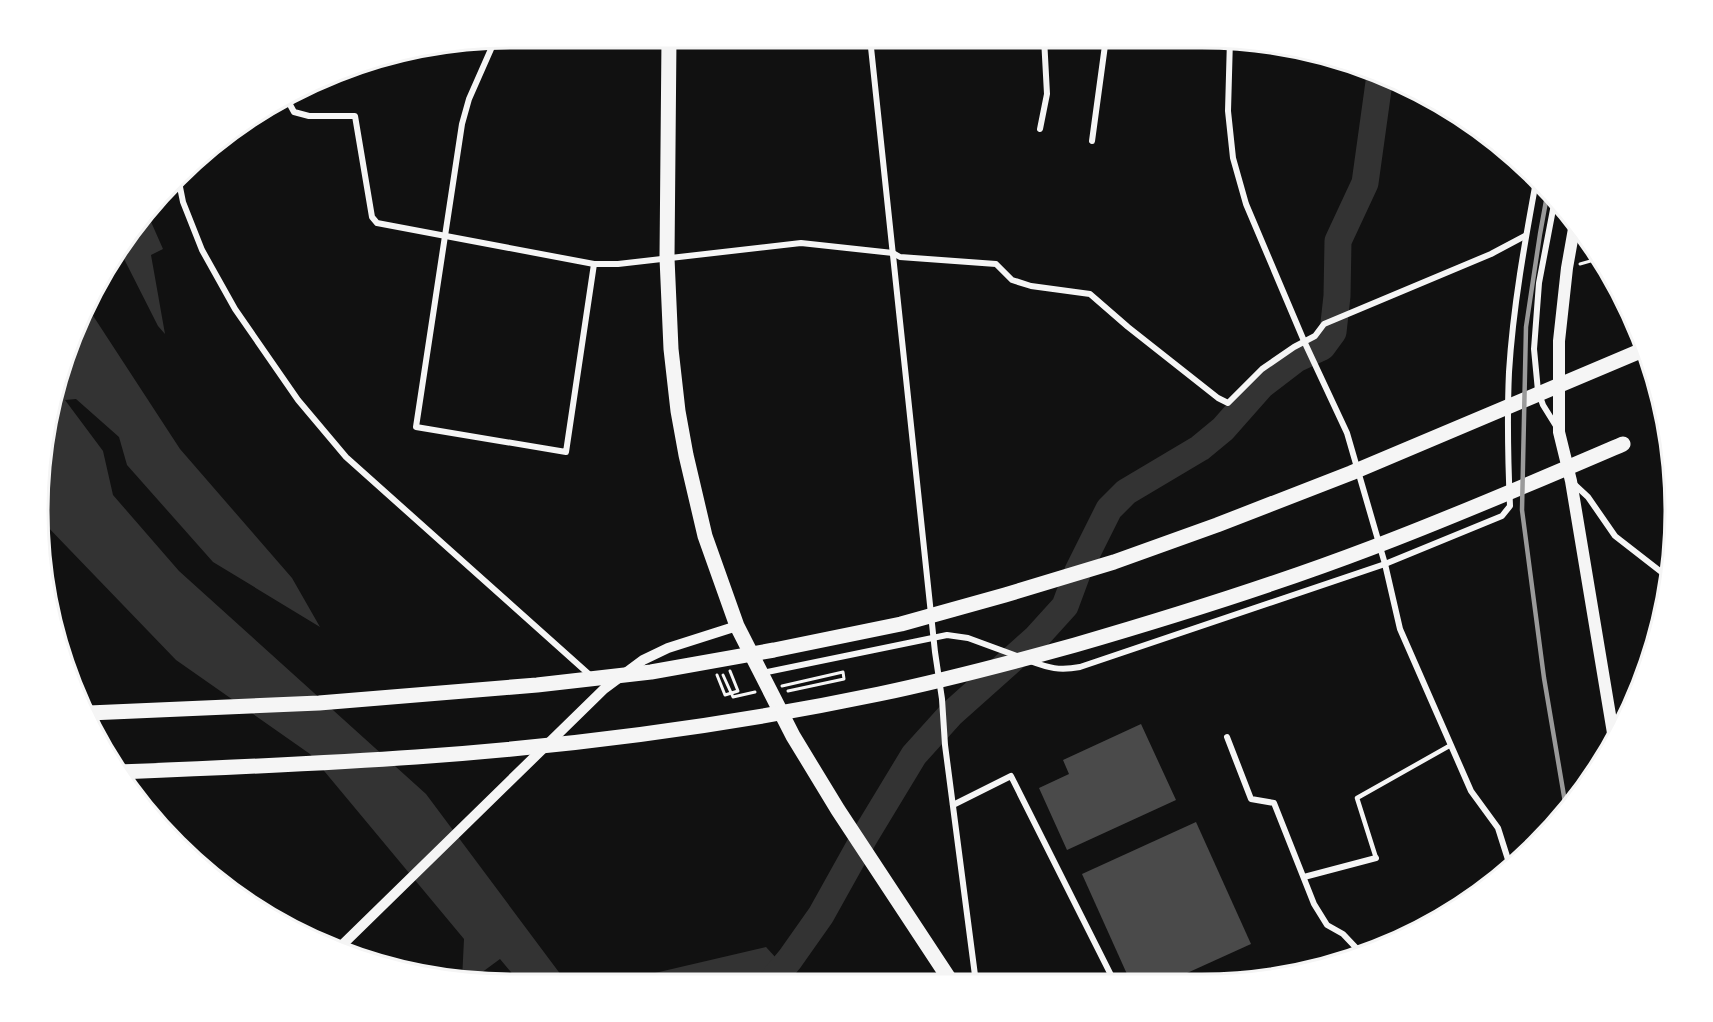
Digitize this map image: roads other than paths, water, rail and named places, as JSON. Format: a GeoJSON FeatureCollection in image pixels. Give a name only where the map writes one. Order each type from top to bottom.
{"type":"FeatureCollection","features":[{"type":"Feature","properties":{"kind":"highway"},"geometry":{"type":"LineString","coordinates":[[669,48],[668,258],[671,349],[678,411],[705,536],[737,626],[793,736],[850,828],[946,974]]}},
{"type":"Feature","properties":{"kind":"highway"},"geometry":{"type":"LineString","coordinates":[[95,713],[318,703],[537,685],[651,672],[901,624],[1114,562],[1217,525],[1362,469],[1637,352]]}},
{"type":"Feature","properties":{"kind":"highway"},"geometry":{"type":"LineString","coordinates":[[129,772],[417,757],[539,746],[667,731],[879,694],[989,669],[1247,593],[1494,499],[1623,444]]}},
{"type":"Feature","properties":{"kind":"main road"},"geometry":{"type":"LineString","coordinates":[[1573,234],[1559,341],[1559,432],[1571,481],[1612,726]]}},
{"type":"Feature","properties":{"kind":"street"},"geometry":{"type":"LineString","coordinates":[[871,48],[935,652],[942,699],[945,745],[975,974]]}},
{"type":"Feature","properties":{"kind":"street"},"geometry":{"type":"LineString","coordinates":[[1040,129],[1047,94],[1045,48]]}},
{"type":"Feature","properties":{"kind":"street"},"geometry":{"type":"LineString","coordinates":[[1092,141],[1105,48]]}},
{"type":"Feature","properties":{"kind":"street"},"geometry":{"type":"LineString","coordinates":[[491,49],[469,99],[462,124],[416,428],[566,452],[594,264]]}},
{"type":"Feature","properties":{"kind":"street"},"geometry":{"type":"LineString","coordinates":[[1230,49],[1228,111],[1233,158],[1246,204],[1304,340],[1347,432],[1385,564],[1400,629],[1471,790],[1498,828],[1508,858]]}},
{"type":"Feature","properties":{"kind":"street"},"geometry":{"type":"LineString","coordinates":[[290,104],[294,112],[309,116],[355,116],[372,218],[377,223],[594,264],[618,264],[801,243],[893,253],[900,257],[996,264],[1012,280],[1031,286],[1090,294],[1209,391],[1228,403],[1262,369],[1304,340],[1315,336],[1324,324],[1491,255],[1525,236]]}},
{"type":"Feature","properties":{"kind":"street"},"geometry":{"type":"LineString","coordinates":[[180,188],[183,202],[202,250],[235,309],[298,400],[346,457],[600,693]]}},
{"type":"Feature","properties":{"kind":"street"},"geometry":{"type":"LineString","coordinates":[[761,673],[947,635],[968,638],[1051,669],[1080,668],[1385,564],[1502,516],[1510,506],[1509,371],[1525,236],[1534,190]]}},
{"type":"Feature","properties":{"kind":"street"},"geometry":{"type":"LineString","coordinates":[[1553,210],[1539,283],[1534,349],[1538,391],[1543,405],[1559,432]]}},
{"type":"Feature","properties":{"kind":"street"},"geometry":{"type":"LineString","coordinates":[[1571,481],[1588,497],[1614,536],[1661,572]]}},
{"type":"Feature","properties":{"kind":"street"},"geometry":{"type":"LineString","coordinates":[[344,943],[600,693],[643,660],[668,648],[737,626]]}},
{"type":"Feature","properties":{"kind":"street"},"geometry":{"type":"LineString","coordinates":[[1227,737],[1251,799],[1274,802],[1314,904],[1327,925],[1343,934],[1356,947]]}},
{"type":"Feature","properties":{"kind":"street"},"geometry":{"type":"LineString","coordinates":[[953,805],[1011,776],[1110,974]]}},
{"type":"Feature","properties":{"kind":"street"},"geometry":{"type":"LineString","coordinates":[[1304,877],[1376,858]]}},
{"type":"Feature","properties":{"kind":"lane"},"geometry":{"type":"LineString","coordinates":[[1376,858],[1358,798],[1451,746]]}},
{"type":"Feature","properties":{"kind":"waterway"},"geometry":{"type":"LineString","coordinates":[[778,974],[821,915],[914,755],[951,714],[1036,638],[1065,606],[1078,571],[1109,509],[1126,492],[1200,448],[1223,429],[1261,386],[1296,359],[1322,347],[1333,332],[1337,296],[1338,241],[1365,183],[1379,83]]}},
{"type":"Feature","properties":{"kind":"railway"},"geometry":{"type":"LineString","coordinates":[[1546,202],[1526,327],[1522,510],[1544,678],[1564,799]]}}]}
